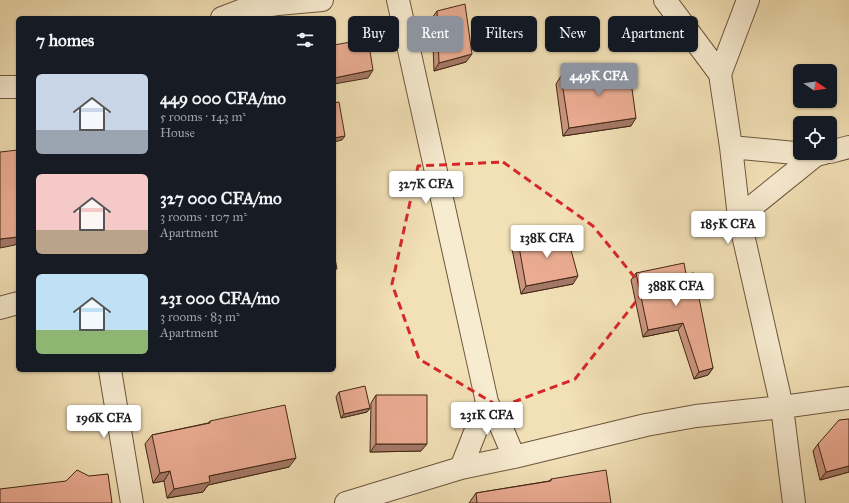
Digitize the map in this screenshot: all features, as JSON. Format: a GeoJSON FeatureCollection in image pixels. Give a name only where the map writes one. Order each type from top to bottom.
{"type":"FeatureCollection","features":[{"type":"Feature","properties":{"kind":"street"},"geometry":{"type":"LineString","coordinates":[[228,16],[250,9],[278,4],[322,0]]}},
{"type":"Feature","properties":{"kind":"street"},"geometry":{"type":"LineString","coordinates":[[398,0],[487,402],[493,415],[500,424],[514,457]]}},
{"type":"Feature","properties":{"kind":"street"},"geometry":{"type":"LineString","coordinates":[[665,0],[720,74],[739,216],[782,407],[794,503]]}},
{"type":"Feature","properties":{"kind":"street"},"geometry":{"type":"LineString","coordinates":[[720,74],[748,0]]}},
{"type":"Feature","properties":{"kind":"street"},"geometry":{"type":"LineString","coordinates":[[0,87],[16,87]]}},
{"type":"Feature","properties":{"kind":"street"},"geometry":{"type":"LineString","coordinates":[[837,150],[849,147]]}},
{"type":"Feature","properties":{"kind":"street"},"geometry":{"type":"LineString","coordinates":[[731,148],[793,151]]}},
{"type":"Feature","properties":{"kind":"street"},"geometry":{"type":"LineString","coordinates":[[739,216],[815,160]]}},
{"type":"Feature","properties":{"kind":"street"},"geometry":{"type":"LineString","coordinates":[[0,308],[16,304]]}},
{"type":"Feature","properties":{"kind":"street"},"geometry":{"type":"LineString","coordinates":[[110,372],[132,503]]}},
{"type":"Feature","properties":{"kind":"street"},"geometry":{"type":"LineString","coordinates":[[346,503],[461,468],[514,457],[646,425],[696,416],[849,398]]}},
{"type":"Feature","properties":{"kind":"street"},"geometry":{"type":"LineString","coordinates":[[461,468],[487,402]]}},
{"type":"Feature","properties":{"kind":"highlighted area"},"geometry":{"type":"Polygon","coordinates":[[[503,162],[593,226],[645,290],[575,379],[500,407],[419,359],[392,284],[418,166],[503,162]]]}},
{"type":"Feature","properties":{"kind":"building"},"geometry":{"type":"Polygon","coordinates":[[[465,4],[472,54],[439,63],[439,52],[463,52],[463,16],[437,16],[437,11],[465,4]]]}},
{"type":"Feature","properties":{"kind":"building"},"geometry":{"type":"Polygon","coordinates":[[[348,43],[348,52],[370,52],[373,70],[336,78],[336,45],[348,43]]]}},
{"type":"Feature","properties":{"kind":"building"},"geometry":{"type":"Polygon","coordinates":[[[629,67],[636,118],[569,128],[561,76],[629,67]]]}},
{"type":"Feature","properties":{"kind":"building"},"geometry":{"type":"Polygon","coordinates":[[[339,102],[345,136],[336,138],[336,103],[339,102]]]}},
{"type":"Feature","properties":{"kind":"building"},"geometry":{"type":"Polygon","coordinates":[[[16,150],[16,237],[0,239],[0,152],[16,150]]]}},
{"type":"Feature","properties":{"kind":"building"},"geometry":{"type":"Polygon","coordinates":[[[566,232],[578,276],[526,286],[518,241],[566,232]]]}},
{"type":"Feature","properties":{"kind":"building"},"geometry":{"type":"Polygon","coordinates":[[[684,263],[686,274],[694,273],[713,368],[699,372],[683,323],[648,330],[636,273],[684,263]]]}},
{"type":"Feature","properties":{"kind":"building"},"geometry":{"type":"Polygon","coordinates":[[[365,386],[370,408],[344,414],[339,392],[365,386]]]}},
{"type":"Feature","properties":{"kind":"building"},"geometry":{"type":"Polygon","coordinates":[[[376,395],[427,395],[427,444],[376,444],[376,395]]]}},
{"type":"Feature","properties":{"kind":"building"},"geometry":{"type":"Polygon","coordinates":[[[285,405],[296,458],[209,476],[210,482],[174,489],[170,471],[160,473],[152,435],[285,405]]]}},
{"type":"Feature","properties":{"kind":"building"},"geometry":{"type":"Polygon","coordinates":[[[849,419],[849,466],[826,472],[818,444],[839,420],[849,419]]]}},
{"type":"Feature","properties":{"kind":"building"},"geometry":{"type":"Polygon","coordinates":[[[77,470],[89,476],[108,474],[112,503],[0,503],[0,489],[66,481],[77,470]]]}},
{"type":"Feature","properties":{"kind":"building"},"geometry":{"type":"Polygon","coordinates":[[[606,470],[611,503],[477,503],[476,493],[551,481],[551,479],[606,470]]]}}]}
